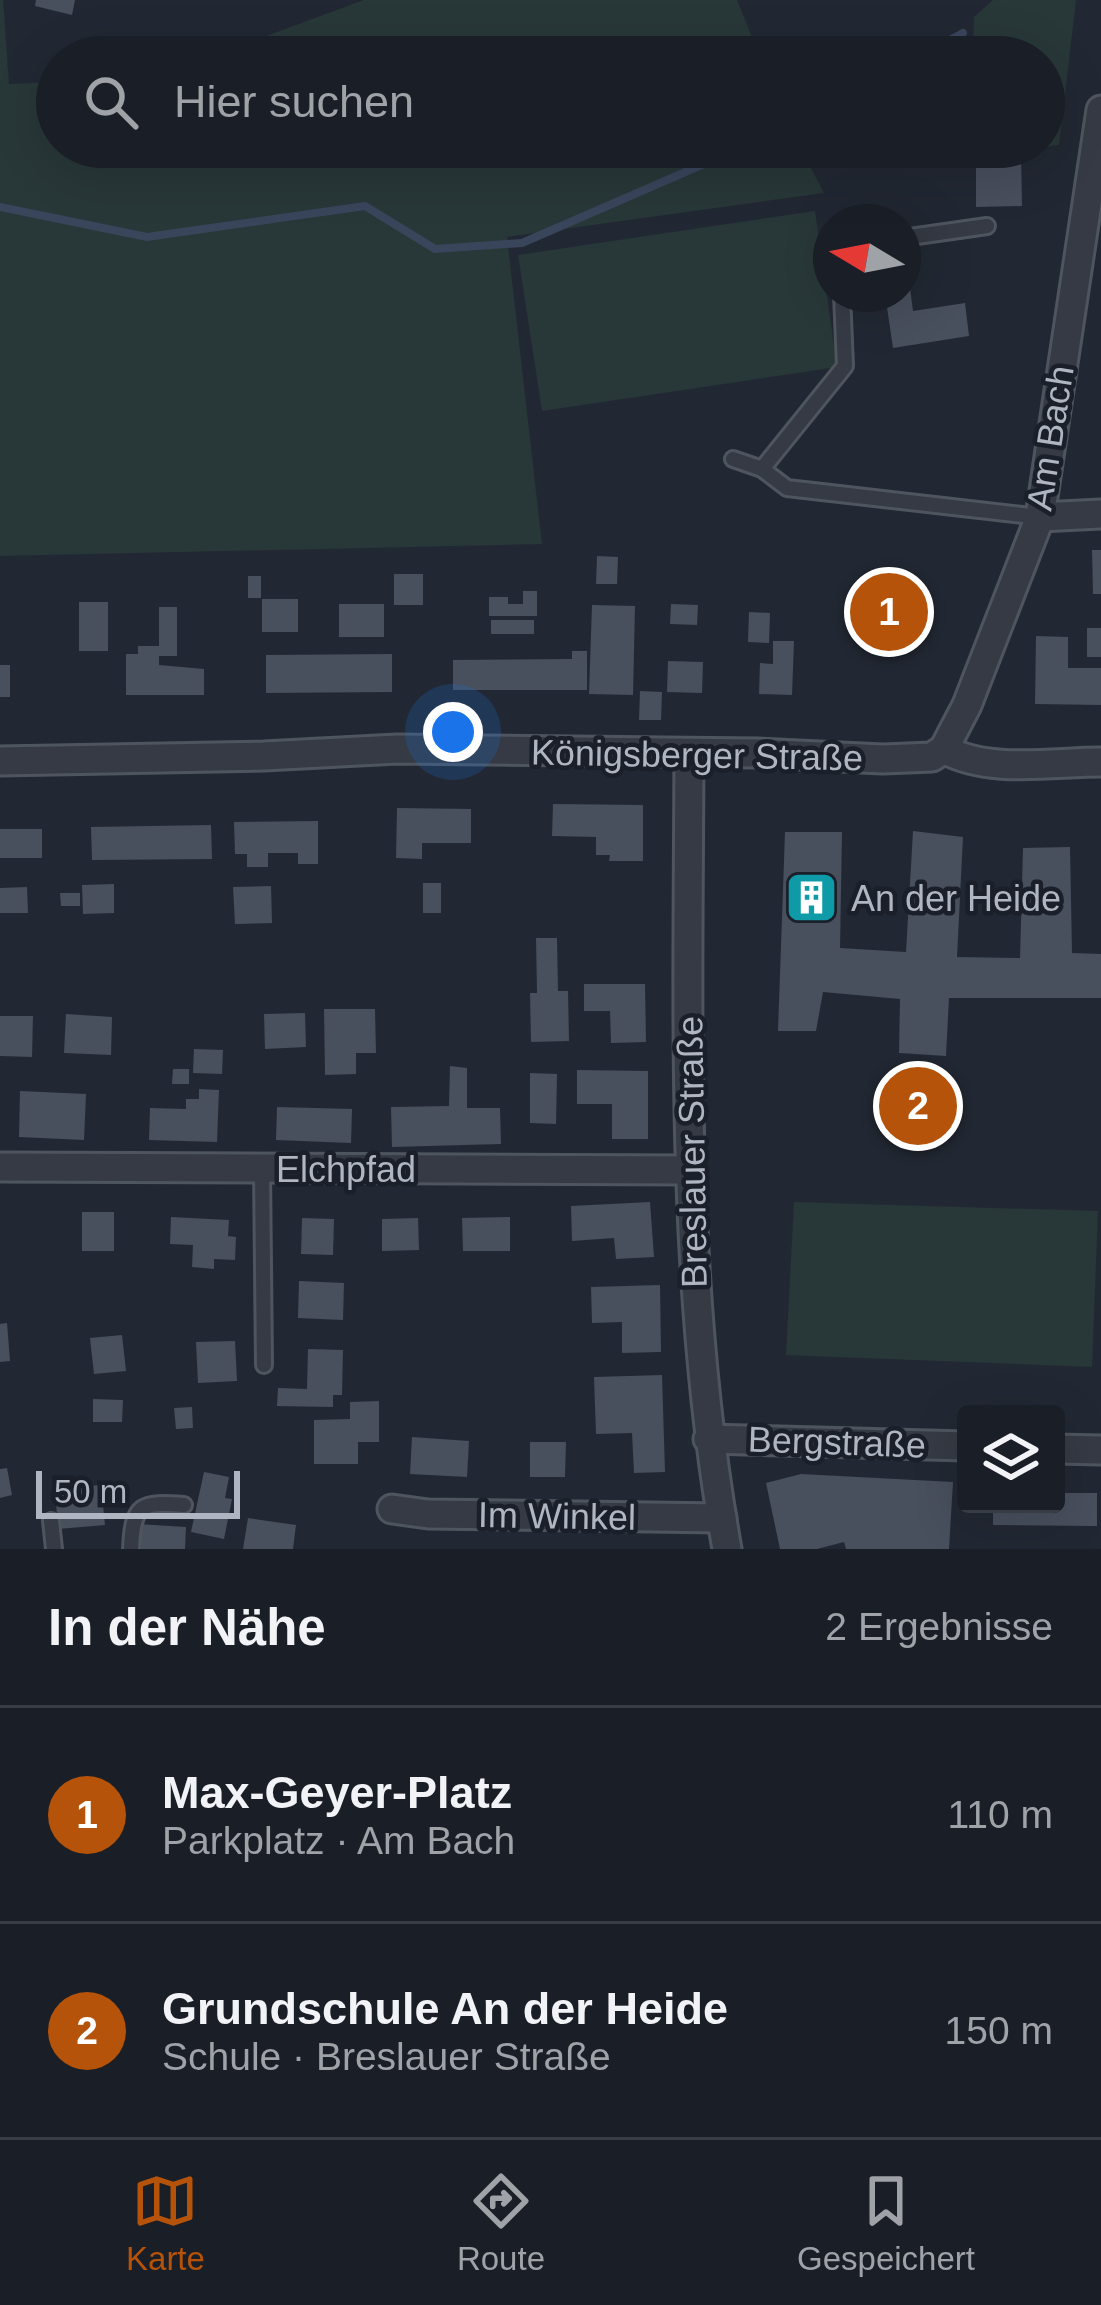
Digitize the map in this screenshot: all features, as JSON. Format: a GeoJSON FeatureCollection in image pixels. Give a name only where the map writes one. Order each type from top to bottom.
{"type":"FeatureCollection","features":[{"type":"Feature","properties":{"kind":"street","name":"Am Bach"},"geometry":{"type":"LineString","coordinates":[[944,749],[967,705],[1040,517],[1089,266],[1101,110]]}},
{"type":"Feature","properties":{"kind":"street"},"geometry":{"type":"LineString","coordinates":[[1040,517],[1101,514]]}},
{"type":"Feature","properties":{"kind":"street","name":"Königsberger Straße"},"geometry":{"type":"LineString","coordinates":[[0,761],[397,749],[883,759],[932,757],[944,749],[976,762],[1101,762]]}},
{"type":"Feature","properties":{"kind":"street","name":"Breslauer Straße"},"geometry":{"type":"LineString","coordinates":[[689,753],[694,1306],[708,1438],[728,1549]]}},
{"type":"Feature","properties":{"kind":"street","name":"Elchpfad"},"geometry":{"type":"LineString","coordinates":[[0,1167],[691,1170]]}},
{"type":"Feature","properties":{"kind":"street","name":"Bergstraße"},"geometry":{"type":"LineString","coordinates":[[708,1438],[957,1446]]}},
{"type":"Feature","properties":{"kind":"street"},"geometry":{"type":"LineString","coordinates":[[1065,1449],[1101,1450]]}},
{"type":"Feature","properties":{"kind":"street","name":"Im Winkel"},"geometry":{"type":"LineString","coordinates":[[392,1509],[428,1514],[722,1518]]}},
{"type":"Feature","properties":{"kind":"lane"},"geometry":{"type":"LineString","coordinates":[[921,235],[988,226]]}},
{"type":"Feature","properties":{"kind":"lane"},"geometry":{"type":"LineString","coordinates":[[762,469],[845,366],[843,312]]}},
{"type":"Feature","properties":{"kind":"lane"},"geometry":{"type":"LineString","coordinates":[[733,459],[762,469],[787,488],[1040,517]]}},
{"type":"Feature","properties":{"kind":"lane"},"geometry":{"type":"LineString","coordinates":[[262,1168],[264,1365]]}},
{"type":"Feature","properties":{"kind":"lane"},"geometry":{"type":"LineString","coordinates":[[130,1549],[134,1518],[141,1507],[184,1505]]}},
{"type":"Feature","properties":{"kind":"lane"},"geometry":{"type":"LineString","coordinates":[[51,1521],[53,1549]]}},
{"type":"Feature","properties":{"kind":"shaded area"},"geometry":{"type":"Polygon","coordinates":[[[0,0],[9,84],[36,83],[36,168],[811,168],[824,193],[507,237],[542,544],[0,556],[0,0]]]}},
{"type":"Feature","properties":{"kind":"shaded area"},"geometry":{"type":"Polygon","coordinates":[[[364,0],[737,0],[752,36],[266,36],[364,0]]]}},
{"type":"Feature","properties":{"kind":"shaded area"},"geometry":{"type":"Polygon","coordinates":[[[993,0],[1076,0],[1065,94],[1065,36],[974,36],[974,17],[993,0]]]}},
{"type":"Feature","properties":{"kind":"shaded area"},"geometry":{"type":"Polygon","coordinates":[[[813,211],[813,312],[829,312],[837,367],[542,411],[518,255],[813,211]]]}},
{"type":"Feature","properties":{"kind":"shaded area"},"geometry":{"type":"Polygon","coordinates":[[[794,1202],[1098,1211],[1092,1367],[786,1355],[794,1202]]]}},
{"type":"Feature","properties":{"kind":"building"},"geometry":{"type":"Polygon","coordinates":[[[36,0],[75,0],[72,15],[35,6],[36,0]]]}},
{"type":"Feature","properties":{"kind":"building"},"geometry":{"type":"Polygon","coordinates":[[[976,168],[1021,168],[1022,206],[976,207],[976,168]]]}},
{"type":"Feature","properties":{"kind":"building"},"geometry":{"type":"Polygon","coordinates":[[[965,303],[969,336],[893,348],[888,312],[921,312],[965,303]]]}},
{"type":"Feature","properties":{"kind":"building"},"geometry":{"type":"Polygon","coordinates":[[[1092,550],[1101,550],[1101,594],[1093,594],[1092,550]]]}},
{"type":"Feature","properties":{"kind":"building"},"geometry":{"type":"Polygon","coordinates":[[[597,556],[618,557],[617,584],[596,584],[597,556]]]}},
{"type":"Feature","properties":{"kind":"building"},"geometry":{"type":"Polygon","coordinates":[[[394,574],[423,574],[423,605],[394,605],[394,574]]]}},
{"type":"Feature","properties":{"kind":"building"},"geometry":{"type":"Polygon","coordinates":[[[248,576],[261,576],[261,598],[248,598],[248,576]]]}},
{"type":"Feature","properties":{"kind":"building"},"geometry":{"type":"Polygon","coordinates":[[[523,591],[537,591],[537,616],[489,616],[489,597],[508,597],[508,604],[523,604],[523,591]]]}},
{"type":"Feature","properties":{"kind":"building"},"geometry":{"type":"Polygon","coordinates":[[[262,599],[298,599],[298,632],[262,632],[262,599]]]}},
{"type":"Feature","properties":{"kind":"building"},"geometry":{"type":"Polygon","coordinates":[[[79,602],[108,602],[108,651],[79,651],[79,602]]]}},
{"type":"Feature","properties":{"kind":"building"},"geometry":{"type":"Polygon","coordinates":[[[339,604],[384,604],[384,637],[339,637],[339,604]]]}},
{"type":"Feature","properties":{"kind":"building"},"geometry":{"type":"Polygon","coordinates":[[[671,604],[698,605],[697,625],[670,624],[671,604]]]}},
{"type":"Feature","properties":{"kind":"building"},"geometry":{"type":"Polygon","coordinates":[[[592,605],[635,606],[633,695],[589,694],[592,605]]]}},
{"type":"Feature","properties":{"kind":"building"},"geometry":{"type":"Polygon","coordinates":[[[159,607],[177,607],[177,656],[159,656],[159,665],[204,669],[204,695],[126,695],[126,654],[138,654],[138,646],[159,646],[159,607]]]}},
{"type":"Feature","properties":{"kind":"building"},"geometry":{"type":"Polygon","coordinates":[[[749,612],[770,613],[769,643],[748,642],[749,612]]]}},
{"type":"Feature","properties":{"kind":"building"},"geometry":{"type":"Polygon","coordinates":[[[491,620],[534,620],[534,634],[491,634],[491,620]]]}},
{"type":"Feature","properties":{"kind":"building"},"geometry":{"type":"Polygon","coordinates":[[[1087,628],[1101,628],[1101,657],[1087,657],[1087,628]]]}},
{"type":"Feature","properties":{"kind":"building"},"geometry":{"type":"Polygon","coordinates":[[[1036,636],[1068,637],[1068,668],[1101,668],[1101,705],[1035,704],[1036,636]]]}},
{"type":"Feature","properties":{"kind":"building"},"geometry":{"type":"Polygon","coordinates":[[[773,641],[794,641],[792,695],[759,694],[760,663],[773,664],[773,641]]]}},
{"type":"Feature","properties":{"kind":"building"},"geometry":{"type":"Polygon","coordinates":[[[572,651],[587,651],[587,690],[453,690],[453,660],[572,659],[572,651]]]}},
{"type":"Feature","properties":{"kind":"building"},"geometry":{"type":"Polygon","coordinates":[[[392,654],[392,692],[266,693],[266,655],[392,654]]]}},
{"type":"Feature","properties":{"kind":"building"},"geometry":{"type":"Polygon","coordinates":[[[668,661],[703,662],[702,693],[667,692],[668,661]]]}},
{"type":"Feature","properties":{"kind":"building"},"geometry":{"type":"Polygon","coordinates":[[[0,665],[10,665],[10,697],[0,697],[0,665]]]}},
{"type":"Feature","properties":{"kind":"building"},"geometry":{"type":"Polygon","coordinates":[[[640,691],[662,692],[661,720],[639,720],[640,691]]]}},
{"type":"Feature","properties":{"kind":"building"},"geometry":{"type":"Polygon","coordinates":[[[553,804],[643,805],[643,861],[609,861],[610,855],[596,855],[596,837],[552,836],[553,804]]]}},
{"type":"Feature","properties":{"kind":"building"},"geometry":{"type":"Polygon","coordinates":[[[397,808],[471,809],[471,843],[422,843],[422,859],[396,858],[397,808]]]}},
{"type":"Feature","properties":{"kind":"building"},"geometry":{"type":"Polygon","coordinates":[[[318,821],[318,864],[298,864],[298,853],[268,853],[268,867],[247,867],[247,854],[235,854],[234,822],[318,821]]]}},
{"type":"Feature","properties":{"kind":"building"},"geometry":{"type":"Polygon","coordinates":[[[211,825],[212,859],[92,860],[91,827],[211,825]]]}},
{"type":"Feature","properties":{"kind":"building"},"geometry":{"type":"Polygon","coordinates":[[[0,829],[42,829],[42,858],[0,858],[0,829]]]}},
{"type":"Feature","properties":{"kind":"building","name":"An der Heide"},"geometry":{"type":"Polygon","coordinates":[[[913,831],[963,837],[957,957],[1020,958],[1023,848],[1070,847],[1072,953],[1101,954],[1101,998],[949,998],[946,1056],[899,1053],[900,999],[823,992],[816,1031],[778,1031],[785,832],[842,832],[840,948],[906,952],[913,831]]]}},
{"type":"Feature","properties":{"kind":"building"},"geometry":{"type":"Polygon","coordinates":[[[423,883],[441,883],[441,913],[423,913],[423,883]]]}},
{"type":"Feature","properties":{"kind":"building"},"geometry":{"type":"Polygon","coordinates":[[[114,884],[114,913],[83,914],[82,885],[114,884]]]}},
{"type":"Feature","properties":{"kind":"building"},"geometry":{"type":"Polygon","coordinates":[[[271,886],[272,923],[235,924],[233,887],[271,886]]]}},
{"type":"Feature","properties":{"kind":"building"},"geometry":{"type":"Polygon","coordinates":[[[27,887],[28,913],[0,913],[0,888],[27,887]]]}},
{"type":"Feature","properties":{"kind":"building"},"geometry":{"type":"Polygon","coordinates":[[[60,893],[80,893],[80,906],[61,906],[60,893]]]}},
{"type":"Feature","properties":{"kind":"building"},"geometry":{"type":"Polygon","coordinates":[[[536,938],[557,938],[558,991],[568,991],[569,1041],[531,1042],[530,993],[537,993],[536,938]]]}},
{"type":"Feature","properties":{"kind":"building"},"geometry":{"type":"Polygon","coordinates":[[[584,984],[645,984],[646,1042],[611,1043],[610,1011],[584,1011],[584,984]]]}},
{"type":"Feature","properties":{"kind":"building"},"geometry":{"type":"Polygon","coordinates":[[[324,1009],[375,1009],[376,1053],[356,1053],[356,1074],[325,1075],[324,1009]]]}},
{"type":"Feature","properties":{"kind":"building"},"geometry":{"type":"Polygon","coordinates":[[[305,1013],[306,1047],[265,1049],[264,1014],[305,1013]]]}},
{"type":"Feature","properties":{"kind":"building"},"geometry":{"type":"Polygon","coordinates":[[[66,1014],[112,1017],[111,1055],[64,1053],[66,1014]]]}},
{"type":"Feature","properties":{"kind":"building"},"geometry":{"type":"Polygon","coordinates":[[[0,1016],[33,1016],[32,1057],[0,1056],[0,1016]]]}},
{"type":"Feature","properties":{"kind":"building"},"geometry":{"type":"Polygon","coordinates":[[[194,1049],[223,1050],[222,1074],[193,1073],[194,1049]]]}},
{"type":"Feature","properties":{"kind":"building"},"geometry":{"type":"Polygon","coordinates":[[[450,1066],[467,1068],[467,1108],[500,1108],[501,1144],[392,1147],[391,1107],[449,1106],[450,1066]]]}},
{"type":"Feature","properties":{"kind":"building"},"geometry":{"type":"Polygon","coordinates":[[[173,1069],[189,1069],[189,1084],[172,1084],[173,1069]]]}},
{"type":"Feature","properties":{"kind":"building"},"geometry":{"type":"Polygon","coordinates":[[[577,1070],[648,1071],[648,1139],[612,1139],[612,1104],[577,1104],[577,1070]]]}},
{"type":"Feature","properties":{"kind":"building"},"geometry":{"type":"Polygon","coordinates":[[[530,1073],[557,1074],[556,1124],[530,1123],[530,1073]]]}},
{"type":"Feature","properties":{"kind":"building"},"geometry":{"type":"Polygon","coordinates":[[[199,1089],[219,1090],[217,1142],[149,1140],[150,1108],[186,1109],[186,1099],[199,1099],[199,1089]]]}},
{"type":"Feature","properties":{"kind":"building"},"geometry":{"type":"Polygon","coordinates":[[[20,1091],[86,1094],[84,1140],[19,1137],[20,1091]]]}},
{"type":"Feature","properties":{"kind":"building"},"geometry":{"type":"Polygon","coordinates":[[[277,1107],[352,1109],[351,1143],[276,1140],[277,1107]]]}},
{"type":"Feature","properties":{"kind":"building"},"geometry":{"type":"Polygon","coordinates":[[[650,1202],[654,1257],[616,1259],[614,1238],[572,1241],[571,1206],[650,1202]]]}},
{"type":"Feature","properties":{"kind":"building"},"geometry":{"type":"Polygon","coordinates":[[[82,1212],[114,1212],[114,1251],[82,1251],[82,1212]]]}},
{"type":"Feature","properties":{"kind":"building"},"geometry":{"type":"Polygon","coordinates":[[[171,1217],[229,1220],[228,1236],[236,1237],[235,1260],[214,1259],[214,1269],[192,1267],[193,1245],[170,1244],[171,1217]]]}},
{"type":"Feature","properties":{"kind":"building"},"geometry":{"type":"Polygon","coordinates":[[[510,1217],[510,1251],[463,1251],[462,1218],[510,1217]]]}},
{"type":"Feature","properties":{"kind":"building"},"geometry":{"type":"Polygon","coordinates":[[[302,1218],[334,1219],[333,1255],[301,1254],[302,1218]]]}},
{"type":"Feature","properties":{"kind":"building"},"geometry":{"type":"Polygon","coordinates":[[[418,1218],[419,1250],[382,1251],[382,1219],[418,1218]]]}},
{"type":"Feature","properties":{"kind":"building"},"geometry":{"type":"Polygon","coordinates":[[[299,1281],[344,1283],[343,1320],[298,1318],[299,1281]]]}},
{"type":"Feature","properties":{"kind":"building"},"geometry":{"type":"Polygon","coordinates":[[[660,1285],[661,1352],[622,1353],[622,1322],[592,1323],[591,1287],[660,1285]]]}},
{"type":"Feature","properties":{"kind":"building"},"geometry":{"type":"Polygon","coordinates":[[[7,1323],[10,1361],[0,1362],[0,1324],[7,1323]]]}},
{"type":"Feature","properties":{"kind":"building"},"geometry":{"type":"Polygon","coordinates":[[[122,1335],[126,1371],[94,1374],[90,1338],[122,1335]]]}},
{"type":"Feature","properties":{"kind":"building"},"geometry":{"type":"Polygon","coordinates":[[[235,1341],[237,1381],[198,1383],[196,1342],[235,1341]]]}},
{"type":"Feature","properties":{"kind":"building"},"geometry":{"type":"Polygon","coordinates":[[[308,1349],[343,1350],[342,1395],[333,1395],[333,1407],[277,1406],[278,1388],[307,1389],[308,1349]]]}},
{"type":"Feature","properties":{"kind":"building"},"geometry":{"type":"Polygon","coordinates":[[[662,1375],[665,1472],[634,1473],[632,1433],[596,1434],[594,1377],[662,1375]]]}},
{"type":"Feature","properties":{"kind":"building"},"geometry":{"type":"Polygon","coordinates":[[[93,1399],[123,1400],[122,1422],[93,1422],[93,1399]]]}},
{"type":"Feature","properties":{"kind":"building"},"geometry":{"type":"Polygon","coordinates":[[[379,1401],[379,1442],[358,1442],[358,1464],[314,1464],[314,1420],[350,1419],[350,1402],[379,1401]]]}},
{"type":"Feature","properties":{"kind":"building"},"geometry":{"type":"Polygon","coordinates":[[[192,1407],[193,1428],[176,1429],[174,1408],[192,1407]]]}},
{"type":"Feature","properties":{"kind":"building"},"geometry":{"type":"Polygon","coordinates":[[[412,1437],[469,1441],[467,1477],[410,1474],[412,1437]]]}},
{"type":"Feature","properties":{"kind":"building"},"geometry":{"type":"Polygon","coordinates":[[[530,1442],[566,1442],[565,1477],[530,1477],[530,1442]]]}},
{"type":"Feature","properties":{"kind":"building"},"geometry":{"type":"Polygon","coordinates":[[[7,1468],[12,1495],[0,1498],[0,1469],[7,1468]]]}},
{"type":"Feature","properties":{"kind":"building"},"geometry":{"type":"Polygon","coordinates":[[[204,1472],[229,1477],[225,1498],[232,1499],[224,1539],[191,1532],[204,1472]]]}},
{"type":"Feature","properties":{"kind":"building"},"geometry":{"type":"Polygon","coordinates":[[[801,1474],[953,1482],[949,1549],[846,1549],[844,1542],[817,1549],[780,1549],[766,1483],[801,1474]]]}},
{"type":"Feature","properties":{"kind":"building"},"geometry":{"type":"Polygon","coordinates":[[[101,1485],[105,1525],[58,1529],[55,1489],[101,1485]]]}},
{"type":"Feature","properties":{"kind":"building"},"geometry":{"type":"Polygon","coordinates":[[[1065,1493],[1097,1493],[1097,1526],[993,1525],[993,1513],[1065,1513],[1065,1493]]]}},
{"type":"Feature","properties":{"kind":"building"},"geometry":{"type":"Polygon","coordinates":[[[248,1518],[296,1525],[293,1549],[243,1549],[248,1518]]]}},
{"type":"Feature","properties":{"kind":"building"},"geometry":{"type":"Polygon","coordinates":[[[138,1524],[186,1527],[185,1549],[136,1549],[138,1524]]]}},
{"type":"Feature","properties":{"kind":"waterway"},"geometry":{"type":"LineString","coordinates":[[957,36],[963,33]]}},
{"type":"Feature","properties":{"kind":"waterway"},"geometry":{"type":"LineString","coordinates":[[0,207],[147,237],[365,206],[435,249],[522,243],[695,168]]}},
{"type":"Feature","properties":{"kind":"place","name":"Max-Geyer-Platz"},"geometry":{"type":"Point","coordinates":[889,612]}},
{"type":"Feature","properties":{"kind":"place","name":"An der Heide"},"geometry":{"type":"Point","coordinates":[812,898]}},
{"type":"Feature","properties":{"kind":"place","name":"Grundschule An der Heide"},"geometry":{"type":"Point","coordinates":[918,1106]}}]}
